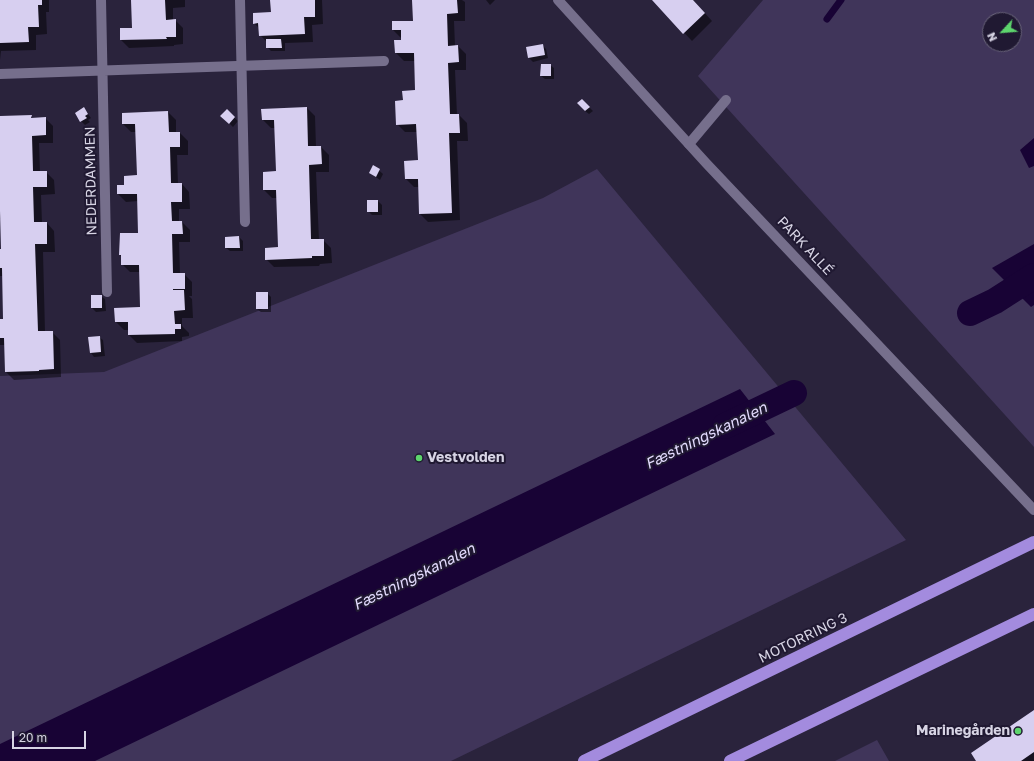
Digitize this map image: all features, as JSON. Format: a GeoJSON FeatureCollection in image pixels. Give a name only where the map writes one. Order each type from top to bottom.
{"type":"FeatureCollection","features":[{"type":"Feature","properties":{"kind":"highway","name":"MOTORRING 3"},"geometry":{"type":"LineString","coordinates":[[584,761],[1034,542]]}},
{"type":"Feature","properties":{"kind":"highway"},"geometry":{"type":"LineString","coordinates":[[730,761],[1034,614]]}},
{"type":"Feature","properties":{"kind":"street","name":"NEDERDAMMEN"},"geometry":{"type":"LineString","coordinates":[[101,0],[107,292]]}},
{"type":"Feature","properties":{"kind":"street"},"geometry":{"type":"LineString","coordinates":[[240,0],[245,222]]}},
{"type":"Feature","properties":{"kind":"street","name":"PARK ALLÉ"},"geometry":{"type":"LineString","coordinates":[[558,0],[688,144],[1034,510]]}},
{"type":"Feature","properties":{"kind":"street"},"geometry":{"type":"LineString","coordinates":[[0,74],[384,61]]}},
{"type":"Feature","properties":{"kind":"street"},"geometry":{"type":"LineString","coordinates":[[688,144],[726,100]]}},
{"type":"Feature","properties":{"kind":"shaded area"},"geometry":{"type":"Polygon","coordinates":[[[763,0],[1034,0],[1034,447],[698,76],[763,0]]]}},
{"type":"Feature","properties":{"kind":"shaded area","name":"Vestvolden"},"geometry":{"type":"Polygon","coordinates":[[[597,169],[906,540],[451,761],[0,761],[0,376],[104,372],[543,198],[597,169]]]}},
{"type":"Feature","properties":{"kind":"shaded area"},"geometry":{"type":"Polygon","coordinates":[[[877,740],[889,761],[835,761],[877,740]]]}},
{"type":"Feature","properties":{"kind":"water"},"geometry":{"type":"Polygon","coordinates":[[[1034,138],[1034,166],[1029,168],[1020,150],[1034,138]]]}},
{"type":"Feature","properties":{"kind":"water"},"geometry":{"type":"Polygon","coordinates":[[[1034,244],[1034,305],[1031,307],[992,268],[1034,244]]]}},
{"type":"Feature","properties":{"kind":"water"},"geometry":{"type":"Polygon","coordinates":[[[740,389],[775,434],[95,761],[0,761],[0,744],[740,389]]]}},
{"type":"Feature","properties":{"kind":"building"},"geometry":{"type":"Polygon","coordinates":[[[0,0],[42,0],[42,5],[38,5],[39,27],[28,27],[29,42],[0,43],[0,0]]]}},
{"type":"Feature","properties":{"kind":"building"},"geometry":{"type":"Polygon","coordinates":[[[131,0],[165,0],[166,20],[176,19],[176,37],[166,37],[167,39],[120,40],[120,28],[132,28],[131,0]]]}},
{"type":"Feature","properties":{"kind":"building"},"geometry":{"type":"Polygon","coordinates":[[[270,0],[315,0],[315,17],[304,17],[305,34],[259,36],[258,23],[253,24],[253,13],[271,12],[270,0]]]}},
{"type":"Feature","properties":{"kind":"building"},"geometry":{"type":"Polygon","coordinates":[[[412,0],[457,0],[458,13],[447,14],[448,46],[458,45],[459,62],[448,63],[450,114],[459,114],[460,133],[449,133],[452,213],[419,214],[418,179],[405,179],[404,161],[418,160],[416,124],[396,125],[395,101],[403,100],[402,91],[415,90],[414,53],[395,53],[394,40],[401,40],[401,30],[392,30],[392,21],[413,21],[412,0]]]}},
{"type":"Feature","properties":{"kind":"building"},"geometry":{"type":"Polygon","coordinates":[[[652,0],[693,0],[705,13],[683,34],[652,0]]]}},
{"type":"Feature","properties":{"kind":"building"},"geometry":{"type":"Polygon","coordinates":[[[266,39],[281,39],[282,48],[266,48],[266,39]]]}},
{"type":"Feature","properties":{"kind":"building"},"geometry":{"type":"Polygon","coordinates":[[[543,44],[545,55],[528,58],[526,47],[543,44]]]}},
{"type":"Feature","properties":{"kind":"building"},"geometry":{"type":"Polygon","coordinates":[[[541,64],[551,64],[551,76],[540,76],[541,64]]]}},
{"type":"Feature","properties":{"kind":"building"},"geometry":{"type":"Polygon","coordinates":[[[582,99],[590,107],[585,111],[577,103],[582,99]]]}},
{"type":"Feature","properties":{"kind":"building"},"geometry":{"type":"Polygon","coordinates":[[[84,107],[88,114],[85,116],[87,118],[80,122],[75,113],[84,107]]]}},
{"type":"Feature","properties":{"kind":"building"},"geometry":{"type":"Polygon","coordinates":[[[307,107],[308,146],[321,146],[322,164],[309,165],[311,239],[324,239],[324,256],[265,260],[265,248],[278,247],[276,190],[263,190],[263,172],[276,171],[274,120],[262,120],[261,109],[307,107]]]}},
{"type":"Feature","properties":{"kind":"building"},"geometry":{"type":"Polygon","coordinates":[[[227,109],[235,117],[229,124],[220,116],[227,109]]]}},
{"type":"Feature","properties":{"kind":"building"},"geometry":{"type":"Polygon","coordinates":[[[168,111],[169,132],[180,132],[180,147],[170,147],[171,183],[182,183],[182,202],[171,202],[172,221],[182,221],[183,234],[172,234],[173,273],[185,273],[185,289],[173,290],[184,290],[185,310],[174,311],[175,324],[181,324],[181,329],[175,329],[175,334],[128,335],[128,322],[115,322],[114,308],[140,307],[139,265],[121,265],[121,255],[119,255],[120,233],[138,233],[137,194],[117,194],[117,185],[124,185],[124,176],[137,175],[135,124],[122,124],[122,113],[168,111]]]}},
{"type":"Feature","properties":{"kind":"building"},"geometry":{"type":"Polygon","coordinates":[[[32,115],[31,118],[46,117],[46,135],[32,136],[33,171],[47,171],[47,187],[33,187],[34,222],[47,222],[47,244],[35,244],[38,331],[53,331],[54,369],[5,372],[4,338],[0,338],[0,319],[3,319],[2,268],[0,268],[0,116],[32,115]]]}},
{"type":"Feature","properties":{"kind":"building"},"geometry":{"type":"Polygon","coordinates":[[[373,165],[380,169],[376,177],[369,173],[373,165]]]}},
{"type":"Feature","properties":{"kind":"building"},"geometry":{"type":"Polygon","coordinates":[[[367,200],[378,200],[378,212],[367,212],[367,200]]]}},
{"type":"Feature","properties":{"kind":"building"},"geometry":{"type":"Polygon","coordinates":[[[239,236],[240,248],[225,248],[225,237],[239,236]]]}},
{"type":"Feature","properties":{"kind":"building"},"geometry":{"type":"Polygon","coordinates":[[[256,292],[268,292],[268,309],[256,309],[256,292]]]}},
{"type":"Feature","properties":{"kind":"building"},"geometry":{"type":"Polygon","coordinates":[[[91,295],[102,295],[102,308],[91,308],[91,295]]]}},
{"type":"Feature","properties":{"kind":"building"},"geometry":{"type":"Polygon","coordinates":[[[100,336],[101,352],[90,353],[88,337],[100,336]]]}},
{"type":"Feature","properties":{"kind":"building","name":"Marinegården"},"geometry":{"type":"Polygon","coordinates":[[[1034,710],[1034,752],[1021,761],[976,761],[971,753],[1034,710]]]}},
{"type":"Feature","properties":{"kind":"waterway"},"geometry":{"type":"LineString","coordinates":[[827,19],[841,0]]}},
{"type":"Feature","properties":{"kind":"waterway","name":"Fæstningskanalen"},"geometry":{"type":"LineString","coordinates":[[970,313],[995,301],[1034,276]]}},
{"type":"Feature","properties":{"kind":"waterway","name":"Fæstningskanalen"},"geometry":{"type":"LineString","coordinates":[[725,426],[794,393]]}},
{"type":"Feature","properties":{"kind":"place","name":"Vestvolden"},"geometry":{"type":"Point","coordinates":[419,458]}},
{"type":"Feature","properties":{"kind":"place","name":"Marinegården"},"geometry":{"type":"Point","coordinates":[1018,731]}}]}
